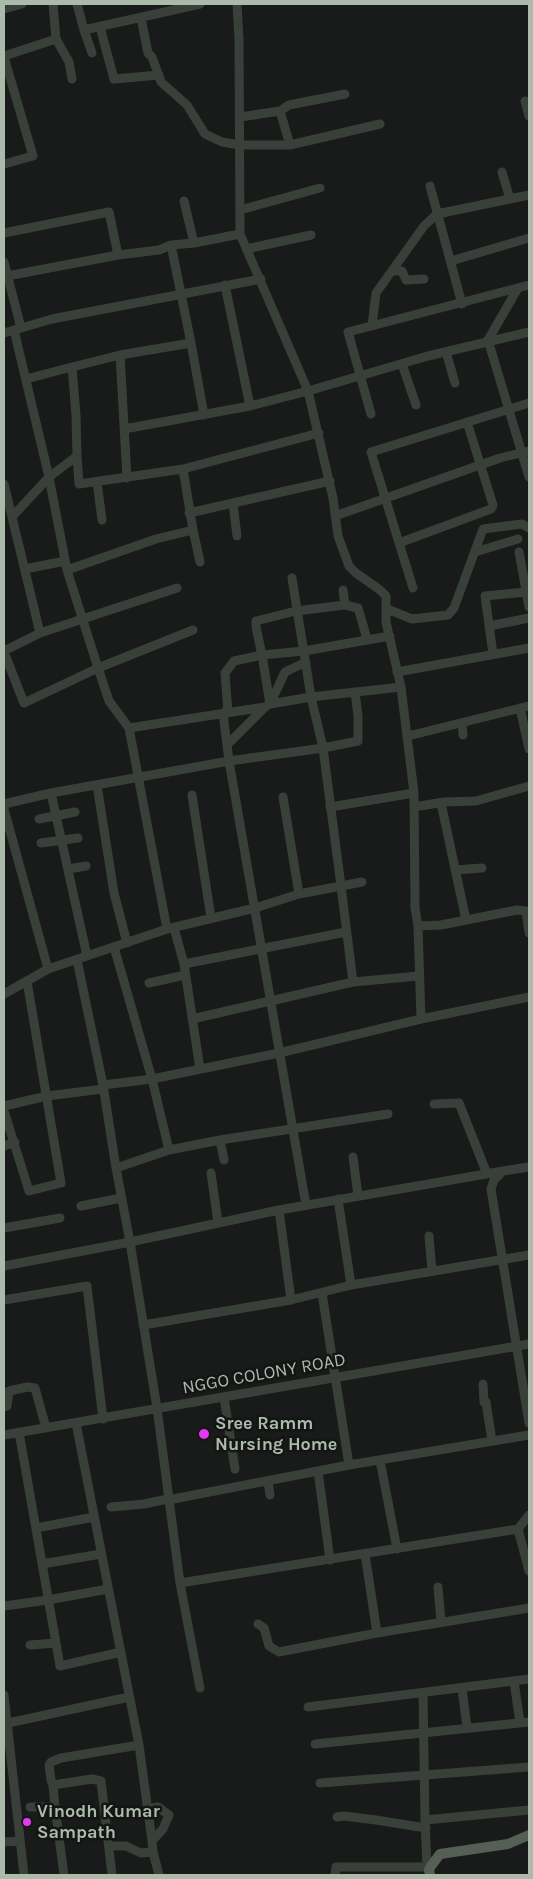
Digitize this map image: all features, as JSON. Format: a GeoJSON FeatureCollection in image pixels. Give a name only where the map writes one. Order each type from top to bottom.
{"type":"FeatureCollection","features":[{"type":"Feature","properties":{"kind":"main road"},"geometry":{"type":"LineString","coordinates":[[429,1871],[440,1854],[508,1844],[529,1835]]}},
{"type":"Feature","properties":{"kind":"street"},"geometry":{"type":"LineString","coordinates":[[4,9],[22,4]]}},
{"type":"Feature","properties":{"kind":"street"},"geometry":{"type":"LineString","coordinates":[[53,4],[56,39],[69,62],[72,78]]}},
{"type":"Feature","properties":{"kind":"street"},"geometry":{"type":"LineString","coordinates":[[77,4],[92,53]]}},
{"type":"Feature","properties":{"kind":"street"},"geometry":{"type":"LineString","coordinates":[[84,30],[200,4]]}},
{"type":"Feature","properties":{"kind":"street"},"geometry":{"type":"LineString","coordinates":[[237,4],[239,40],[240,234],[308,391],[330,481],[338,536],[349,566],[386,596],[386,622],[401,687],[414,792],[415,908],[418,926],[418,976],[421,1019]]}},
{"type":"Feature","properties":{"kind":"street"},"geometry":{"type":"LineString","coordinates":[[140,18],[148,53],[152,57],[161,82],[187,105],[205,134],[222,142],[240,145],[290,145],[380,124]]}},
{"type":"Feature","properties":{"kind":"street"},"geometry":{"type":"LineString","coordinates":[[100,27],[114,78],[159,76]]}},
{"type":"Feature","properties":{"kind":"street"},"geometry":{"type":"LineString","coordinates":[[4,164],[33,156],[4,56],[56,39]]}},
{"type":"Feature","properties":{"kind":"street"},"geometry":{"type":"LineString","coordinates":[[240,117],[280,110],[289,105],[344,94]]}},
{"type":"Feature","properties":{"kind":"street"},"geometry":{"type":"LineString","coordinates":[[525,100],[529,116]]}},
{"type":"Feature","properties":{"kind":"street"},"geometry":{"type":"LineString","coordinates":[[280,110],[290,145]]}},
{"type":"Feature","properties":{"kind":"street"},"geometry":{"type":"LineString","coordinates":[[502,172],[510,199]]}},
{"type":"Feature","properties":{"kind":"street"},"geometry":{"type":"LineString","coordinates":[[430,186],[462,304]]}},
{"type":"Feature","properties":{"kind":"street"},"geometry":{"type":"LineString","coordinates":[[240,210],[320,188]]}},
{"type":"Feature","properties":{"kind":"street"},"geometry":{"type":"LineString","coordinates":[[372,326],[376,293],[424,226],[437,214],[529,195]]}},
{"type":"Feature","properties":{"kind":"street"},"geometry":{"type":"LineString","coordinates":[[184,201],[194,243]]}},
{"type":"Feature","properties":{"kind":"street"},"geometry":{"type":"LineString","coordinates":[[4,233],[109,212],[118,255]]}},
{"type":"Feature","properties":{"kind":"street"},"geometry":{"type":"LineString","coordinates":[[7,276],[118,255],[160,250],[171,245],[194,243],[240,234]]}},
{"type":"Feature","properties":{"kind":"street"},"geometry":{"type":"LineString","coordinates":[[246,249],[311,235]]}},
{"type":"Feature","properties":{"kind":"street"},"geometry":{"type":"LineString","coordinates":[[450,261],[529,238]]}},
{"type":"Feature","properties":{"kind":"street"},"geometry":{"type":"LineString","coordinates":[[171,245],[204,415]]}},
{"type":"Feature","properties":{"kind":"street"},"geometry":{"type":"LineString","coordinates":[[4,262],[26,379],[50,477],[66,566],[109,701],[129,728],[171,929],[184,964],[200,1069]]}},
{"type":"Feature","properties":{"kind":"street"},"geometry":{"type":"LineString","coordinates":[[392,271],[402,271],[406,280],[424,278]]}},
{"type":"Feature","properties":{"kind":"street"},"geometry":{"type":"LineString","coordinates":[[4,333],[52,319],[261,279]]}},
{"type":"Feature","properties":{"kind":"street"},"geometry":{"type":"LineString","coordinates":[[225,285],[250,406]]}},
{"type":"Feature","properties":{"kind":"street"},"geometry":{"type":"LineString","coordinates":[[371,414],[348,332],[462,304],[529,285]]}},
{"type":"Feature","properties":{"kind":"street"},"geometry":{"type":"LineString","coordinates":[[518,288],[488,340],[509,408],[526,452],[529,477]]}},
{"type":"Feature","properties":{"kind":"street"},"geometry":{"type":"LineString","coordinates":[[497,294],[507,306]]}},
{"type":"Feature","properties":{"kind":"street"},"geometry":{"type":"LineString","coordinates":[[124,428],[250,406],[488,340],[529,332]]}},
{"type":"Feature","properties":{"kind":"street"},"geometry":{"type":"LineString","coordinates":[[26,379],[120,355],[191,343]]}},
{"type":"Feature","properties":{"kind":"street"},"geometry":{"type":"LineString","coordinates":[[446,352],[456,383]]}},
{"type":"Feature","properties":{"kind":"street"},"geometry":{"type":"LineString","coordinates":[[120,355],[127,478]]}},
{"type":"Feature","properties":{"kind":"street"},"geometry":{"type":"LineString","coordinates":[[402,364],[416,406]]}},
{"type":"Feature","properties":{"kind":"street"},"geometry":{"type":"LineString","coordinates":[[72,367],[79,484],[183,469],[318,433]]}},
{"type":"Feature","properties":{"kind":"street"},"geometry":{"type":"LineString","coordinates":[[413,588],[371,452],[529,403]]}},
{"type":"Feature","properties":{"kind":"street"},"geometry":{"type":"LineString","coordinates":[[399,543],[491,509],[493,505],[467,422]]}},
{"type":"Feature","properties":{"kind":"street"},"geometry":{"type":"LineString","coordinates":[[335,516],[481,465],[526,452]]}},
{"type":"Feature","properties":{"kind":"street"},"geometry":{"type":"LineString","coordinates":[[12,517],[50,477],[77,456]]}},
{"type":"Feature","properties":{"kind":"street"},"geometry":{"type":"LineString","coordinates":[[183,469],[189,513],[200,562]]}},
{"type":"Feature","properties":{"kind":"street"},"geometry":{"type":"LineString","coordinates":[[189,513],[330,481]]}},
{"type":"Feature","properties":{"kind":"street"},"geometry":{"type":"LineString","coordinates":[[97,482],[102,520]]}},
{"type":"Feature","properties":{"kind":"street"},"geometry":{"type":"LineString","coordinates":[[4,484],[40,633]]}},
{"type":"Feature","properties":{"kind":"street"},"geometry":{"type":"LineString","coordinates":[[233,503],[237,536]]}},
{"type":"Feature","properties":{"kind":"street"},"geometry":{"type":"LineString","coordinates":[[387,609],[412,618],[448,615],[454,608],[484,529],[522,524],[529,528]]}},
{"type":"Feature","properties":{"kind":"street"},"geometry":{"type":"LineString","coordinates":[[25,569],[66,566],[193,530]]}},
{"type":"Feature","properties":{"kind":"street"},"geometry":{"type":"LineString","coordinates":[[475,552],[518,539]]}},
{"type":"Feature","properties":{"kind":"street"},"geometry":{"type":"LineString","coordinates":[[518,552],[525,567],[526,592],[529,606]]}},
{"type":"Feature","properties":{"kind":"street"},"geometry":{"type":"LineString","coordinates":[[292,578],[296,611],[322,748],[353,982]]}},
{"type":"Feature","properties":{"kind":"street"},"geometry":{"type":"LineString","coordinates":[[177,588],[40,633],[4,651],[24,704],[98,668],[193,630]]}},
{"type":"Feature","properties":{"kind":"street"},"geometry":{"type":"LineString","coordinates":[[343,590],[345,605]]}},
{"type":"Feature","properties":{"kind":"street"},"geometry":{"type":"LineString","coordinates":[[493,654],[485,596],[526,592]]}},
{"type":"Feature","properties":{"kind":"street"},"geometry":{"type":"LineString","coordinates":[[267,706],[263,659],[256,621],[296,611],[345,605],[358,608],[367,639]]}},
{"type":"Feature","properties":{"kind":"street"},"geometry":{"type":"LineString","coordinates":[[489,626],[529,618]]}},
{"type":"Feature","properties":{"kind":"street"},"geometry":{"type":"LineString","coordinates":[[306,1205],[229,761],[225,713],[225,673],[234,662],[263,659],[390,636]]}},
{"type":"Feature","properties":{"kind":"street"},"geometry":{"type":"LineString","coordinates":[[397,672],[529,648]]}},
{"type":"Feature","properties":{"kind":"street"},"geometry":{"type":"LineString","coordinates":[[263,659],[278,688]]}},
{"type":"Feature","properties":{"kind":"street"},"geometry":{"type":"LineString","coordinates":[[228,744],[267,706],[285,672],[306,662]]}},
{"type":"Feature","properties":{"kind":"street"},"geometry":{"type":"LineString","coordinates":[[129,728],[312,697],[401,687]]}},
{"type":"Feature","properties":{"kind":"street"},"geometry":{"type":"LineString","coordinates":[[4,804],[51,793],[139,777],[358,741],[358,716],[355,692]]}},
{"type":"Feature","properties":{"kind":"street"},"geometry":{"type":"LineString","coordinates":[[408,736],[525,707],[529,749]]}},
{"type":"Feature","properties":{"kind":"street"},"geometry":{"type":"LineString","coordinates":[[462,723],[463,735]]}},
{"type":"Feature","properties":{"kind":"street"},"geometry":{"type":"LineString","coordinates":[[97,785],[114,893],[127,943]]}},
{"type":"Feature","properties":{"kind":"street"},"geometry":{"type":"LineString","coordinates":[[414,807],[476,801],[529,786]]}},
{"type":"Feature","properties":{"kind":"street"},"geometry":{"type":"LineString","coordinates":[[330,807],[414,792]]}},
{"type":"Feature","properties":{"kind":"street"},"geometry":{"type":"LineString","coordinates":[[51,793],[87,956]]}},
{"type":"Feature","properties":{"kind":"street"},"geometry":{"type":"LineString","coordinates":[[192,795],[211,918]]}},
{"type":"Feature","properties":{"kind":"street"},"geometry":{"type":"LineString","coordinates":[[283,798],[300,894]]}},
{"type":"Feature","properties":{"kind":"street"},"geometry":{"type":"LineString","coordinates":[[441,803],[466,920]]}},
{"type":"Feature","properties":{"kind":"street"},"geometry":{"type":"LineString","coordinates":[[4,809],[48,969]]}},
{"type":"Feature","properties":{"kind":"street"},"geometry":{"type":"LineString","coordinates":[[39,819],[75,812]]}},
{"type":"Feature","properties":{"kind":"street"},"geometry":{"type":"LineString","coordinates":[[41,843],[78,838]]}},
{"type":"Feature","properties":{"kind":"street"},"geometry":{"type":"LineString","coordinates":[[68,869],[86,866]]}},
{"type":"Feature","properties":{"kind":"street"},"geometry":{"type":"LineString","coordinates":[[455,870],[482,868]]}},
{"type":"Feature","properties":{"kind":"street"},"geometry":{"type":"LineString","coordinates":[[4,994],[48,969],[171,929],[255,908],[300,894],[362,882]]}},
{"type":"Feature","properties":{"kind":"street"},"geometry":{"type":"LineString","coordinates":[[418,926],[441,925],[517,910],[528,911],[529,933]]}},
{"type":"Feature","properties":{"kind":"street"},"geometry":{"type":"LineString","coordinates":[[184,964],[346,932]]}},
{"type":"Feature","properties":{"kind":"street"},"geometry":{"type":"LineString","coordinates":[[114,947],[152,1079],[169,1150]]}},
{"type":"Feature","properties":{"kind":"street"},"geometry":{"type":"LineString","coordinates":[[77,960],[103,1087],[130,1242],[157,1408],[180,1583],[200,1688]]}},
{"type":"Feature","properties":{"kind":"street"},"geometry":{"type":"LineString","coordinates":[[149,983],[185,975]]}},
{"type":"Feature","properties":{"kind":"street"},"geometry":{"type":"LineString","coordinates":[[192,1019],[353,982],[418,976]]}},
{"type":"Feature","properties":{"kind":"street"},"geometry":{"type":"LineString","coordinates":[[4,1111],[29,1191],[61,1183],[27,981]]}},
{"type":"Feature","properties":{"kind":"street"},"geometry":{"type":"LineString","coordinates":[[4,1106],[47,1096],[152,1079],[279,1053],[421,1019],[529,997]]}},
{"type":"Feature","properties":{"kind":"street"},"geometry":{"type":"LineString","coordinates":[[434,1104],[459,1103],[487,1174]]}},
{"type":"Feature","properties":{"kind":"street"},"geometry":{"type":"LineString","coordinates":[[116,1168],[169,1150],[220,1140],[388,1114]]}},
{"type":"Feature","properties":{"kind":"street"},"geometry":{"type":"LineString","coordinates":[[220,1140],[224,1160]]}},
{"type":"Feature","properties":{"kind":"street"},"geometry":{"type":"LineString","coordinates":[[4,1146],[15,1142]]}},
{"type":"Feature","properties":{"kind":"street"},"geometry":{"type":"LineString","coordinates":[[353,1157],[358,1196]]}},
{"type":"Feature","properties":{"kind":"street"},"geometry":{"type":"LineString","coordinates":[[4,1266],[130,1242],[279,1210],[529,1167]]}},
{"type":"Feature","properties":{"kind":"street"},"geometry":{"type":"LineString","coordinates":[[503,1171],[494,1180],[491,1189],[529,1422]]}},
{"type":"Feature","properties":{"kind":"street"},"geometry":{"type":"LineString","coordinates":[[210,1173],[218,1223]]}},
{"type":"Feature","properties":{"kind":"street"},"geometry":{"type":"LineString","coordinates":[[81,1206],[122,1198]]}},
{"type":"Feature","properties":{"kind":"street"},"geometry":{"type":"LineString","coordinates":[[338,1200],[351,1285]]}},
{"type":"Feature","properties":{"kind":"street"},"geometry":{"type":"LineString","coordinates":[[279,1210],[291,1300]]}},
{"type":"Feature","properties":{"kind":"street"},"geometry":{"type":"LineString","coordinates":[[4,1228],[60,1218]]}},
{"type":"Feature","properties":{"kind":"street"},"geometry":{"type":"LineString","coordinates":[[428,1236],[432,1272]]}},
{"type":"Feature","properties":{"kind":"street"},"geometry":{"type":"LineString","coordinates":[[143,1325],[291,1300],[351,1285],[529,1255]]}},
{"type":"Feature","properties":{"kind":"street"},"geometry":{"type":"LineString","coordinates":[[4,1300],[87,1286],[103,1418]]}},
{"type":"Feature","properties":{"kind":"street"},"geometry":{"type":"LineString","coordinates":[[322,1293],[349,1465]]}},
{"type":"Feature","properties":{"kind":"street","name":"NGGO COLONY ROAD"},"geometry":{"type":"LineString","coordinates":[[4,1435],[529,1344]]}},
{"type":"Feature","properties":{"kind":"street"},"geometry":{"type":"LineString","coordinates":[[483,1384],[484,1402],[486,1402],[492,1442]]}},
{"type":"Feature","properties":{"kind":"street"},"geometry":{"type":"LineString","coordinates":[[4,1407],[7,1406],[9,1391],[27,1387],[35,1388],[46,1428]]}},
{"type":"Feature","properties":{"kind":"street"},"geometry":{"type":"LineString","coordinates":[[224,1397],[235,1469]]}},
{"type":"Feature","properties":{"kind":"street"},"geometry":{"type":"LineString","coordinates":[[76,1423],[139,1746],[152,1852],[159,1875]]}},
{"type":"Feature","properties":{"kind":"street"},"geometry":{"type":"LineString","coordinates":[[19,1432],[60,1666],[121,1652]]}},
{"type":"Feature","properties":{"kind":"street"},"geometry":{"type":"LineString","coordinates":[[111,1507],[168,1500],[349,1465],[529,1435]]}},
{"type":"Feature","properties":{"kind":"street"},"geometry":{"type":"LineString","coordinates":[[380,1460],[397,1549]]}},
{"type":"Feature","properties":{"kind":"street"},"geometry":{"type":"LineString","coordinates":[[318,1471],[330,1560]]}},
{"type":"Feature","properties":{"kind":"street"},"geometry":{"type":"LineString","coordinates":[[268,1481],[270,1495]]}},
{"type":"Feature","properties":{"kind":"street"},"geometry":{"type":"LineString","coordinates":[[180,1583],[518,1529],[529,1515]]}},
{"type":"Feature","properties":{"kind":"street"},"geometry":{"type":"LineString","coordinates":[[36,1528],[94,1517]]}},
{"type":"Feature","properties":{"kind":"street"},"geometry":{"type":"LineString","coordinates":[[518,1529],[529,1570]]}},
{"type":"Feature","properties":{"kind":"street"},"geometry":{"type":"LineString","coordinates":[[42,1564],[101,1554]]}},
{"type":"Feature","properties":{"kind":"street"},"geometry":{"type":"LineString","coordinates":[[365,1554],[377,1633]]}},
{"type":"Feature","properties":{"kind":"street"},"geometry":{"type":"LineString","coordinates":[[438,1587],[441,1622]]}},
{"type":"Feature","properties":{"kind":"street"},"geometry":{"type":"LineString","coordinates":[[4,1606],[48,1600],[108,1588]]}},
{"type":"Feature","properties":{"kind":"street"},"geometry":{"type":"LineString","coordinates":[[258,1624],[264,1628],[269,1646],[279,1652],[377,1633],[529,1608]]}},
{"type":"Feature","properties":{"kind":"street"},"geometry":{"type":"LineString","coordinates":[[30,1645],[56,1642]]}},
{"type":"Feature","properties":{"kind":"street"},"geometry":{"type":"LineString","coordinates":[[308,1707],[529,1679]]}},
{"type":"Feature","properties":{"kind":"street"},"geometry":{"type":"LineString","coordinates":[[514,1681],[520,1722]]}},
{"type":"Feature","properties":{"kind":"street"},"geometry":{"type":"LineString","coordinates":[[462,1688],[467,1728]]}},
{"type":"Feature","properties":{"kind":"street"},"geometry":{"type":"LineString","coordinates":[[335,1875],[336,1867],[366,1871],[429,1871],[423,1693]]}},
{"type":"Feature","properties":{"kind":"street"},"geometry":{"type":"LineString","coordinates":[[4,1695],[8,1723],[8,1777],[20,1841],[24,1875],[19,1875]]}},
{"type":"Feature","properties":{"kind":"street"},"geometry":{"type":"LineString","coordinates":[[8,1723],[129,1697]]}},
{"type":"Feature","properties":{"kind":"street"},"geometry":{"type":"LineString","coordinates":[[315,1744],[529,1722]]}},
{"type":"Feature","properties":{"kind":"street"},"geometry":{"type":"LineString","coordinates":[[64,1875],[49,1764],[71,1757],[139,1746]]}},
{"type":"Feature","properties":{"kind":"street"},"geometry":{"type":"LineString","coordinates":[[320,1783],[529,1767]]}},
{"type":"Feature","properties":{"kind":"street"},"geometry":{"type":"LineString","coordinates":[[53,1785],[92,1779],[102,1781],[112,1875]]}},
{"type":"Feature","properties":{"kind":"street"},"geometry":{"type":"LineString","coordinates":[[30,1807],[55,1808]]}},
{"type":"Feature","properties":{"kind":"street"},"geometry":{"type":"LineString","coordinates":[[148,1809],[158,1807],[168,1816],[164,1829],[152,1841]]}},
{"type":"Feature","properties":{"kind":"street"},"geometry":{"type":"LineString","coordinates":[[337,1817],[344,1816],[426,1824],[529,1810]]}},
{"type":"Feature","properties":{"kind":"street"},"geometry":{"type":"LineString","coordinates":[[4,1842],[20,1841]]}},
{"type":"Feature","properties":{"kind":"street"},"geometry":{"type":"LineString","coordinates":[[109,1846],[126,1846],[141,1853],[152,1852]]}},
{"type":"Feature","properties":{"kind":"place","name":"Sree Ramm Nursing Home"},"geometry":{"type":"Point","coordinates":[204,1434]}},
{"type":"Feature","properties":{"kind":"place","name":"Vinodh Kumar Sampath"},"geometry":{"type":"Point","coordinates":[27,1822]}}]}
